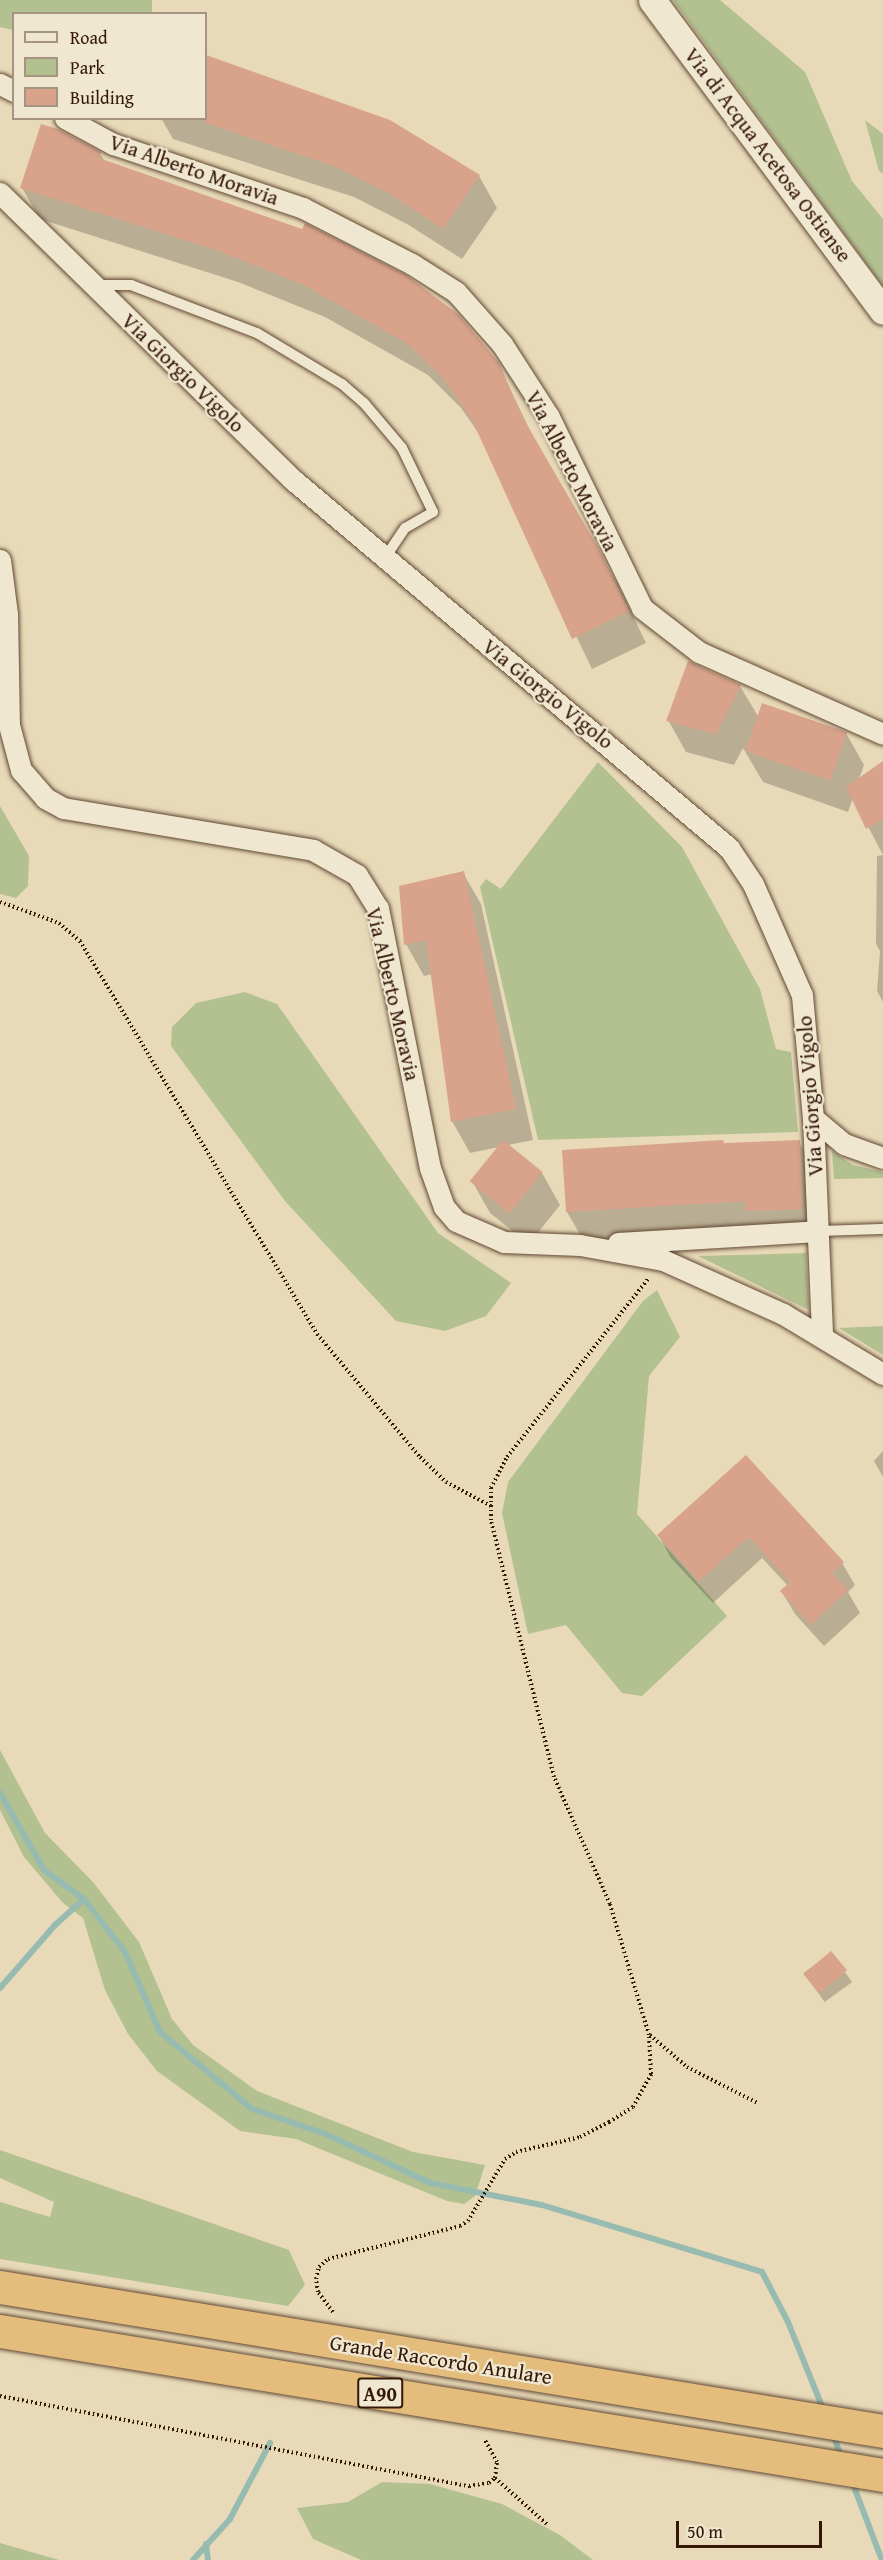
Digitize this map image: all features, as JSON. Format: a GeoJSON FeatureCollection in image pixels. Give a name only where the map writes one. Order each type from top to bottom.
{"type":"FeatureCollection","features":[{"type":"Feature","properties":{"kind":"highway","name":"Grande Raccordo Anulare"},"geometry":{"type":"LineString","coordinates":[[0,2287],[883,2431]]}},
{"type":"Feature","properties":{"kind":"highway","name":"Grande Raccordo Anulare"},"geometry":{"type":"LineString","coordinates":[[0,2331],[883,2475]]}},
{"type":"Feature","properties":{"kind":"street","name":"Via di Acqua Acetosa Ostiense"},"geometry":{"type":"LineString","coordinates":[[652,0],[883,311]]}},
{"type":"Feature","properties":{"kind":"street","name":"Via Alberto Moravia"},"geometry":{"type":"LineString","coordinates":[[69,120],[113,144],[303,208],[412,264],[456,292],[502,344],[549,417],[642,608],[699,652],[883,734]]}},
{"type":"Feature","properties":{"kind":"street","name":"Via Giorgio Vigolo"},"geometry":{"type":"LineString","coordinates":[[0,193],[292,479],[729,848],[753,884],[802,995],[813,1118],[822,1335]]}},
{"type":"Feature","properties":{"kind":"street","name":"Via Alberto Moravia"},"geometry":{"type":"LineString","coordinates":[[0,560],[7,614],[9,725],[21,770],[45,798],[63,808],[313,850],[357,875],[378,908],[430,1168],[444,1207],[471,1230],[504,1242],[580,1245],[663,1260],[732,1288],[822,1335],[883,1374]]}},
{"type":"Feature","properties":{"kind":"street"},"geometry":{"type":"LineString","coordinates":[[813,1118],[844,1144],[883,1158]]}},
{"type":"Feature","properties":{"kind":"street"},"geometry":{"type":"LineString","coordinates":[[580,1245],[818,1231]]}},
{"type":"Feature","properties":{"kind":"lane"},"geometry":{"type":"LineString","coordinates":[[93,285],[131,285],[257,333],[332,378],[364,403],[402,448],[433,512],[405,528],[384,559]]}},
{"type":"Feature","properties":{"kind":"lane"},"geometry":{"type":"LineString","coordinates":[[818,1231],[883,1229]]}},
{"type":"Feature","properties":{"kind":"path"},"geometry":{"type":"LineString","coordinates":[[0,902],[59,923],[80,941],[317,1334],[420,1457],[446,1482],[491,1506]]}},
{"type":"Feature","properties":{"kind":"path"},"geometry":{"type":"LineString","coordinates":[[333,2312],[318,2292],[316,2279],[319,2267],[336,2253],[460,2226],[476,2208],[490,2180],[505,2159],[516,2152],[580,2137],[633,2107],[651,2074],[649,2035],[610,1904],[554,1777],[491,1520],[491,1488],[507,1456],[663,1260]]}},
{"type":"Feature","properties":{"kind":"path"},"geometry":{"type":"LineString","coordinates":[[649,2035],[687,2067],[758,2103]]}},
{"type":"Feature","properties":{"kind":"path"},"geometry":{"type":"LineString","coordinates":[[0,2396],[469,2486],[489,2483],[495,2478],[497,2462],[485,2440]]}},
{"type":"Feature","properties":{"kind":"path"},"geometry":{"type":"LineString","coordinates":[[495,2478],[548,2526]]}},
{"type":"Feature","properties":{"kind":"green space"},"geometry":{"type":"Polygon","coordinates":[[[0,0],[152,0],[152,12],[12,12],[12,30],[0,27],[0,0]]]}},
{"type":"Feature","properties":{"kind":"green space"},"geometry":{"type":"Polygon","coordinates":[[[673,0],[720,0],[805,72],[852,181],[883,219],[883,286],[673,0]]]}},
{"type":"Feature","properties":{"kind":"green space"},"geometry":{"type":"Polygon","coordinates":[[[865,120],[883,134],[883,174],[879,171],[865,120]]]}},
{"type":"Feature","properties":{"kind":"green space"},"geometry":{"type":"Polygon","coordinates":[[[598,762],[682,847],[760,989],[776,1049],[791,1052],[798,1132],[538,1140],[480,887],[486,879],[501,889],[598,762]]]}},
{"type":"Feature","properties":{"kind":"green space"},"geometry":{"type":"Polygon","coordinates":[[[0,806],[29,856],[28,886],[16,898],[0,894],[0,806]]]}},
{"type":"Feature","properties":{"kind":"green space"},"geometry":{"type":"Polygon","coordinates":[[[245,992],[277,1004],[438,1233],[511,1283],[486,1316],[445,1331],[396,1321],[285,1201],[171,1046],[172,1027],[196,1003],[245,992]]]}},
{"type":"Feature","properties":{"kind":"green space"},"geometry":{"type":"Polygon","coordinates":[[[832,1151],[853,1165],[883,1172],[883,1178],[834,1179],[832,1151]]]}},
{"type":"Feature","properties":{"kind":"green space"},"geometry":{"type":"Polygon","coordinates":[[[806,1253],[809,1310],[698,1256],[806,1253]]]}},
{"type":"Feature","properties":{"kind":"green space"},"geometry":{"type":"Polygon","coordinates":[[[657,1290],[680,1337],[649,1376],[637,1514],[727,1616],[642,1696],[622,1693],[566,1625],[528,1634],[502,1513],[508,1482],[643,1301],[657,1290]]]}},
{"type":"Feature","properties":{"kind":"green space"},"geometry":{"type":"Polygon","coordinates":[[[883,1326],[883,1355],[839,1328],[883,1326]]]}},
{"type":"Feature","properties":{"kind":"green space"},"geometry":{"type":"Polygon","coordinates":[[[0,1750],[45,1833],[93,1882],[139,1942],[172,2019],[193,2045],[257,2091],[413,2152],[485,2165],[475,2196],[464,2204],[447,2201],[296,2139],[240,2131],[157,2071],[128,2034],[105,1990],[83,1918],[63,1903],[24,1857],[0,1810],[0,1750]]]}},
{"type":"Feature","properties":{"kind":"green space"},"geometry":{"type":"Polygon","coordinates":[[[0,2150],[289,2250],[305,2285],[288,2306],[0,2259],[0,2202],[50,2217],[54,2202],[0,2178],[0,2150]]]}},
{"type":"Feature","properties":{"kind":"green space"},"geometry":{"type":"Polygon","coordinates":[[[382,2482],[430,2484],[502,2504],[560,2535],[593,2560],[361,2560],[313,2539],[297,2508],[348,2502],[382,2482]]]}},
{"type":"Feature","properties":{"kind":"green space"},"geometry":{"type":"Polygon","coordinates":[[[0,2543],[59,2560],[0,2560],[0,2543]]]}},
{"type":"Feature","properties":{"kind":"building"},"geometry":{"type":"Polygon","coordinates":[[[207,55],[390,120],[480,175],[443,229],[387,192],[334,166],[206,123],[207,55]]]}},
{"type":"Feature","properties":{"kind":"building"},"geometry":{"type":"Polygon","coordinates":[[[41,124],[58,129],[101,152],[99,158],[302,229],[305,223],[406,275],[459,315],[499,363],[523,418],[600,551],[629,611],[572,639],[471,418],[441,376],[408,344],[306,286],[219,251],[20,188],[41,124]]]}},
{"type":"Feature","properties":{"kind":"building"},"geometry":{"type":"Polygon","coordinates":[[[688,661],[741,685],[716,734],[666,721],[688,661]]]}},
{"type":"Feature","properties":{"kind":"building"},"geometry":{"type":"Polygon","coordinates":[[[762,703],[847,732],[830,781],[745,751],[762,703]]]}},
{"type":"Feature","properties":{"kind":"building"},"geometry":{"type":"Polygon","coordinates":[[[883,761],[883,819],[866,829],[846,787],[883,761]]]}},
{"type":"Feature","properties":{"kind":"building"},"geometry":{"type":"Polygon","coordinates":[[[464,871],[516,1109],[451,1122],[426,940],[404,945],[399,886],[464,871]]]}},
{"type":"Feature","properties":{"kind":"building"},"geometry":{"type":"Polygon","coordinates":[[[503,1140],[543,1172],[509,1213],[470,1181],[503,1140]]]}},
{"type":"Feature","properties":{"kind":"building"},"geometry":{"type":"Polygon","coordinates":[[[723,1140],[724,1143],[800,1140],[802,1209],[746,1211],[745,1201],[566,1212],[562,1150],[723,1140]]]}},
{"type":"Feature","properties":{"kind":"building"},"geometry":{"type":"Polygon","coordinates":[[[746,1455],[844,1562],[832,1573],[848,1590],[811,1625],[780,1591],[790,1582],[749,1537],[699,1581],[657,1535],[746,1455]]]}},
{"type":"Feature","properties":{"kind":"building"},"geometry":{"type":"Polygon","coordinates":[[[831,1951],[847,1970],[819,1993],[803,1974],[831,1951]]]}},
{"type":"Feature","properties":{"kind":"waterway"},"geometry":{"type":"LineString","coordinates":[[0,1793],[44,1870],[84,1899],[125,1952],[160,2032],[252,2109],[326,2134],[430,2183],[542,2205],[762,2272],[788,2322],[824,2411]]}},
{"type":"Feature","properties":{"kind":"waterway"},"geometry":{"type":"LineString","coordinates":[[0,1988],[55,1925],[84,1899]]}},
{"type":"Feature","properties":{"kind":"waterway"},"geometry":{"type":"LineString","coordinates":[[833,2435],[842,2459]]}},
{"type":"Feature","properties":{"kind":"waterway"},"geometry":{"type":"LineString","coordinates":[[193,2560],[230,2519],[270,2443]]}},
{"type":"Feature","properties":{"kind":"waterway"},"geometry":{"type":"LineString","coordinates":[[851,2479],[882,2560]]}},
{"type":"Feature","properties":{"kind":"waterway"},"geometry":{"type":"LineString","coordinates":[[206,2544],[208,2560]]}}]}
